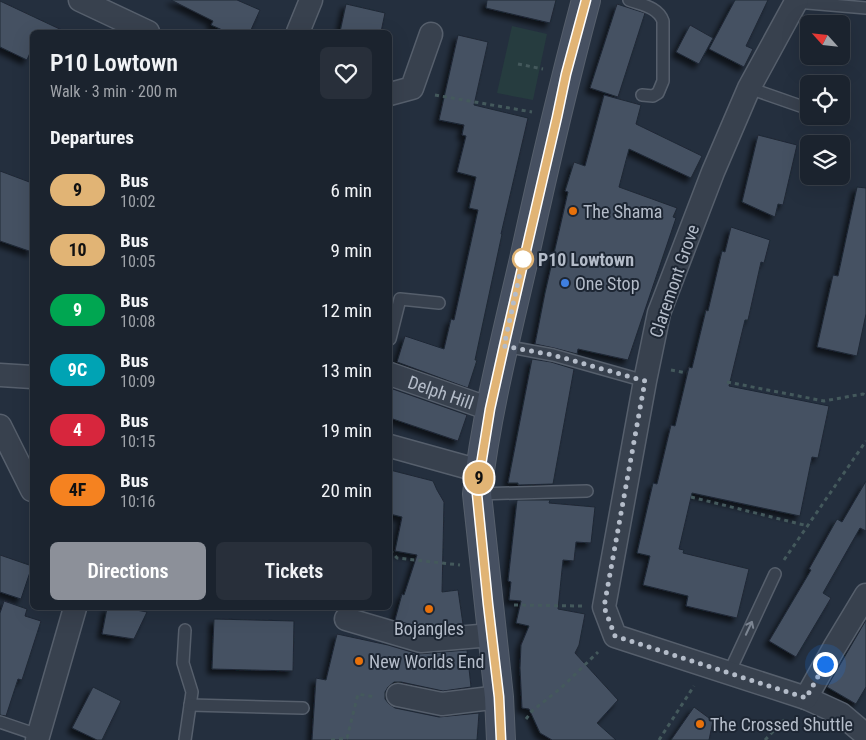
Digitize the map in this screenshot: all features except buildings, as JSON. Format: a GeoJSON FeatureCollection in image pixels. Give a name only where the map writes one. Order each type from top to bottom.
{"type":"FeatureCollection","features":[{"type":"Feature","properties":{"kind":"main road"},"geometry":{"type":"LineString","coordinates":[[500,733],[499,697],[488,604],[478,482],[490,409],[504,346],[566,74],[586,0]]}},
{"type":"Feature","properties":{"kind":"street"},"geometry":{"type":"LineString","coordinates":[[80,0],[144,30]]}},
{"type":"Feature","properties":{"kind":"street"},"geometry":{"type":"LineString","coordinates":[[299,30],[311,0]]}},
{"type":"Feature","properties":{"kind":"street","name":"Claremont Grove"},"geometry":{"type":"LineString","coordinates":[[615,636],[604,607],[645,381],[660,313],[713,172],[749,88],[797,1]]}},
{"type":"Feature","properties":{"kind":"street"},"geometry":{"type":"LineString","coordinates":[[393,94],[412,88],[431,34]]}},
{"type":"Feature","properties":{"kind":"street"},"geometry":{"type":"LineString","coordinates":[[0,375],[30,377]]}},
{"type":"Feature","properties":{"kind":"street","name":"Delph Hill"},"geometry":{"type":"LineString","coordinates":[[392,375],[490,409]]}},
{"type":"Feature","properties":{"kind":"street"},"geometry":{"type":"LineString","coordinates":[[0,426],[30,486]]}},
{"type":"Feature","properties":{"kind":"street"},"geometry":{"type":"LineString","coordinates":[[392,447],[478,482]]}},
{"type":"Feature","properties":{"kind":"street"},"geometry":{"type":"LineString","coordinates":[[806,698],[866,594]]}},
{"type":"Feature","properties":{"kind":"street"},"geometry":{"type":"LineString","coordinates":[[37,737],[74,610]]}},
{"type":"Feature","properties":{"kind":"street"},"geometry":{"type":"LineString","coordinates":[[346,619],[421,641],[492,636]]}},
{"type":"Feature","properties":{"kind":"street"},"geometry":{"type":"LineString","coordinates":[[615,636],[806,698],[841,714],[866,735]]}},
{"type":"Feature","properties":{"kind":"street"},"geometry":{"type":"LineString","coordinates":[[398,695],[442,704],[499,697]]}},
{"type":"Feature","properties":{"kind":"lane"},"geometry":{"type":"LineString","coordinates":[[629,0],[656,10],[661,15],[663,21],[663,82],[658,93],[653,96],[642,96]]}},
{"type":"Feature","properties":{"kind":"lane"},"geometry":{"type":"LineString","coordinates":[[797,1],[866,8]]}},
{"type":"Feature","properties":{"kind":"lane"},"geometry":{"type":"LineString","coordinates":[[749,88],[800,106]]}},
{"type":"Feature","properties":{"kind":"lane"},"geometry":{"type":"LineString","coordinates":[[392,331],[400,299],[439,303]]}},
{"type":"Feature","properties":{"kind":"lane"},"geometry":{"type":"LineString","coordinates":[[504,346],[553,355],[645,381]]}},
{"type":"Feature","properties":{"kind":"lane"},"geometry":{"type":"LineString","coordinates":[[478,482],[586,491]]}},
{"type":"Feature","properties":{"kind":"lane"},"geometry":{"type":"LineString","coordinates":[[729,673],[774,574]]}},
{"type":"Feature","properties":{"kind":"lane"},"geometry":{"type":"LineString","coordinates":[[185,630],[183,663],[192,692],[185,740]]}},
{"type":"Feature","properties":{"kind":"lane"},"geometry":{"type":"LineString","coordinates":[[190,705],[303,708]]}},
{"type":"Feature","properties":{"kind":"lane"},"geometry":{"type":"LineString","coordinates":[[0,722],[37,737]]}},
{"type":"Feature","properties":{"kind":"path"},"geometry":{"type":"LineString","coordinates":[[393,94],[440,95],[557,117]]}},
{"type":"Feature","properties":{"kind":"path"},"geometry":{"type":"LineString","coordinates":[[727,382],[824,401],[864,394],[866,396]]}},
{"type":"Feature","properties":{"kind":"path"},"geometry":{"type":"LineString","coordinates":[[774,574],[866,441]]}},
{"type":"Feature","properties":{"kind":"path"},"geometry":{"type":"LineString","coordinates":[[690,498],[808,526]]}},
{"type":"Feature","properties":{"kind":"path"},"geometry":{"type":"LineString","coordinates":[[392,552],[397,558],[485,567]]}},
{"type":"Feature","properties":{"kind":"path"},"geometry":{"type":"LineString","coordinates":[[488,604],[584,606]]}},
{"type":"Feature","properties":{"kind":"path"},"geometry":{"type":"LineString","coordinates":[[500,733],[521,726],[532,711],[561,688],[615,636]]}},
{"type":"Feature","properties":{"kind":"path"},"geometry":{"type":"LineString","coordinates":[[659,740],[706,665]]}},
{"type":"Feature","properties":{"kind":"path"},"geometry":{"type":"LineString","coordinates":[[331,740],[347,738],[358,694],[396,702],[398,695]]}},
{"type":"Feature","properties":{"kind":"path"},"geometry":{"type":"LineString","coordinates":[[765,740],[806,698]]}},
{"type":"Feature","properties":{"kind":"green space"},"geometry":{"type":"Polygon","coordinates":[[[512,26],[547,34],[533,100],[497,93],[512,26]]]}},
{"type":"Feature","properties":{"kind":"bus line","name":"9"},"geometry":{"type":"LineString","coordinates":[[501,740],[499,697],[477,494],[490,409],[566,74],[586,0]]}},
{"type":"Feature","properties":{"kind":"place","name":"The Shama"},"geometry":{"type":"Point","coordinates":[573,211]}},
{"type":"Feature","properties":{"kind":"place","name":"P10 Lowtown"},"geometry":{"type":"Point","coordinates":[523,259]}},
{"type":"Feature","properties":{"kind":"place","name":"One Stop"},"geometry":{"type":"Point","coordinates":[565,283]}},
{"type":"Feature","properties":{"kind":"place","name":"Bojangles"},"geometry":{"type":"Point","coordinates":[429,609]}},
{"type":"Feature","properties":{"kind":"place","name":"New Worlds End"},"geometry":{"type":"Point","coordinates":[359,661]}},
{"type":"Feature","properties":{"kind":"place","name":"The Crossed Shuttle"},"geometry":{"type":"Point","coordinates":[700,724]}},
{"type":"Feature","properties":{"kind":"route"},"geometry":{"type":"LineString","coordinates":[[523,259],[504,346],[553,355],[645,381],[604,607],[615,636],[806,698],[825,664]]}}]}
